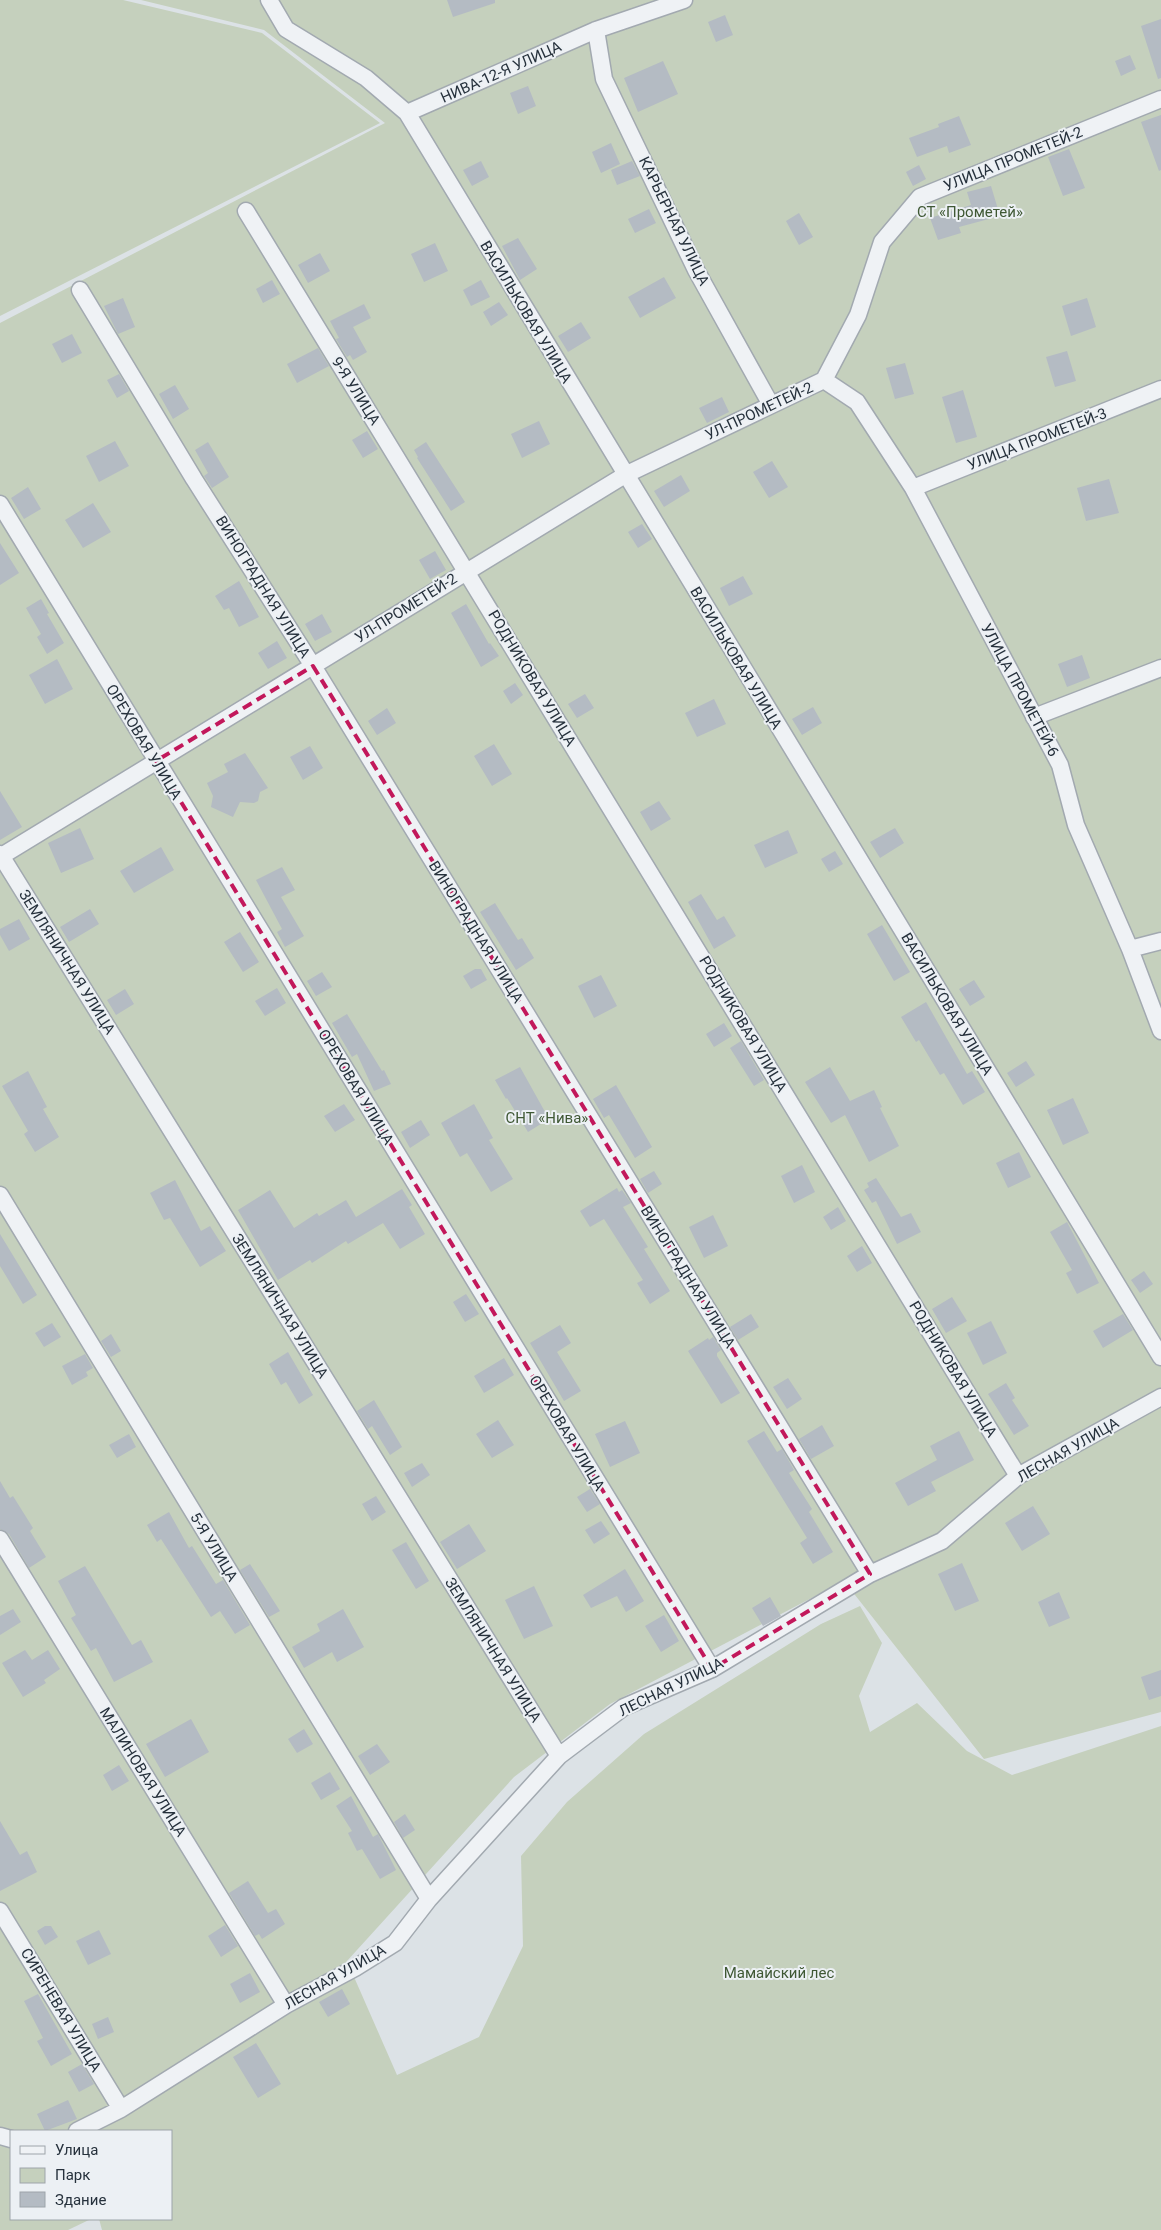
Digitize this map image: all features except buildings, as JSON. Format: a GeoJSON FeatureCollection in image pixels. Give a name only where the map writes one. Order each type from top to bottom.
{"type":"FeatureCollection","features":[{"type":"Feature","properties":{"kind":"street","name":"ВАСИЛЬКОВАЯ УЛИЦА"},"geometry":{"type":"LineString","coordinates":[[269,0],[286,29],[366,78],[407,113],[1161,1357]]}},
{"type":"Feature","properties":{"kind":"street","name":"НИВА-12-Я УЛИЦА"},"geometry":{"type":"LineString","coordinates":[[407,113],[596,30],[684,0]]}},
{"type":"Feature","properties":{"kind":"street","name":"КАРЬЕРНАЯ УЛИЦА"},"geometry":{"type":"LineString","coordinates":[[596,30],[604,79],[696,270],[771,405]]}},
{"type":"Feature","properties":{"kind":"street","name":"УЛИЦА ПРОМЕТЕЙ-2"},"geometry":{"type":"LineString","coordinates":[[824,380],[858,315],[882,242],[920,196],[1161,99]]}},
{"type":"Feature","properties":{"kind":"street","name":"9-Я УЛИЦА"},"geometry":{"type":"LineString","coordinates":[[246,211],[467,571]]}},
{"type":"Feature","properties":{"kind":"street","name":"ВИНОГРАДНАЯ УЛИЦА"},"geometry":{"type":"LineString","coordinates":[[80,290],[194,479],[313,666],[870,1574]]}},
{"type":"Feature","properties":{"kind":"street","name":"УЛ-ПРОМЕТЕЙ-2"},"geometry":{"type":"LineString","coordinates":[[0,856],[625,475],[824,380]]}},
{"type":"Feature","properties":{"kind":"street","name":"УЛИЦА ПРОМЕТЕЙ-6"},"geometry":{"type":"LineString","coordinates":[[824,380],[857,402],[913,488],[1060,765],[1076,825],[1130,949],[1161,1031]]}},
{"type":"Feature","properties":{"kind":"street","name":"УЛИЦА ПРОМЕТЕЙ-3"},"geometry":{"type":"LineString","coordinates":[[913,488],[1161,389]]}},
{"type":"Feature","properties":{"kind":"street","name":"ОРЕХОВАЯ УЛИЦА"},"geometry":{"type":"LineString","coordinates":[[0,504],[712,1669]]}},
{"type":"Feature","properties":{"kind":"street","name":"РОДНИКОВАЯ УЛИЦА"},"geometry":{"type":"LineString","coordinates":[[467,571],[1018,1476]]}},
{"type":"Feature","properties":{"kind":"street"},"geometry":{"type":"LineString","coordinates":[[1034,717],[1161,668]]}},
{"type":"Feature","properties":{"kind":"street","name":"ЗЕМЛЯНИЧНАЯ УЛИЦА"},"geometry":{"type":"LineString","coordinates":[[0,856],[559,1756]]}},
{"type":"Feature","properties":{"kind":"street"},"geometry":{"type":"LineString","coordinates":[[1130,949],[1161,941]]}},
{"type":"Feature","properties":{"kind":"street","name":"5-Я УЛИЦА"},"geometry":{"type":"LineString","coordinates":[[0,1194],[429,1899]]}},
{"type":"Feature","properties":{"kind":"street","name":"ЛЕСНАЯ УЛИЦА"},"geometry":{"type":"LineString","coordinates":[[79,2130],[121,2109],[286,2005],[355,1968],[395,1943],[429,1899],[559,1756],[624,1707],[712,1669],[870,1574],[942,1541],[1018,1476],[1161,1397]]}},
{"type":"Feature","properties":{"kind":"street","name":"МАЛИНОВАЯ УЛИЦА"},"geometry":{"type":"LineString","coordinates":[[0,1539],[286,2005]]}},
{"type":"Feature","properties":{"kind":"street","name":"СИРЕНЕВАЯ УЛИЦА"},"geometry":{"type":"LineString","coordinates":[[0,1911],[121,2109]]}},
{"type":"Feature","properties":{"kind":"highlighted area"},"geometry":{"type":"Polygon","coordinates":[[[313,666],[870,1574],[712,1669],[156,761],[313,666]]]}},
{"type":"Feature","properties":{"kind":"green space"},"geometry":{"type":"Polygon","coordinates":[[[0,0],[123,0],[262,33],[380,123],[0,316],[0,0]]]}},
{"type":"Feature","properties":{"kind":"green space","name":"СНТ «Нива»"},"geometry":{"type":"Polygon","coordinates":[[[141,0],[1161,0],[1161,1712],[984,1759],[844,1581],[610,1704],[514,1777],[347,1961],[397,2075],[479,2037],[523,1946],[521,1856],[567,1802],[644,1734],[821,1624],[860,1606],[882,1643],[859,1696],[870,1732],[917,1703],[967,1751],[1012,1775],[1161,1726],[1161,2230],[102,2230],[99,2220],[172,2220],[172,2130],[10,2130],[10,2220],[89,2220],[68,2230],[0,2230],[0,323],[385,123],[264,30],[141,0]]]}},
{"type":"Feature","properties":{"kind":"park label","name":"СТ «Прометей»"},"geometry":{"type":"Point","coordinates":[970,212]}},
{"type":"Feature","properties":{"kind":"park label","name":"Мамайский лес"},"geometry":{"type":"Point","coordinates":[779,1973]}}]}
